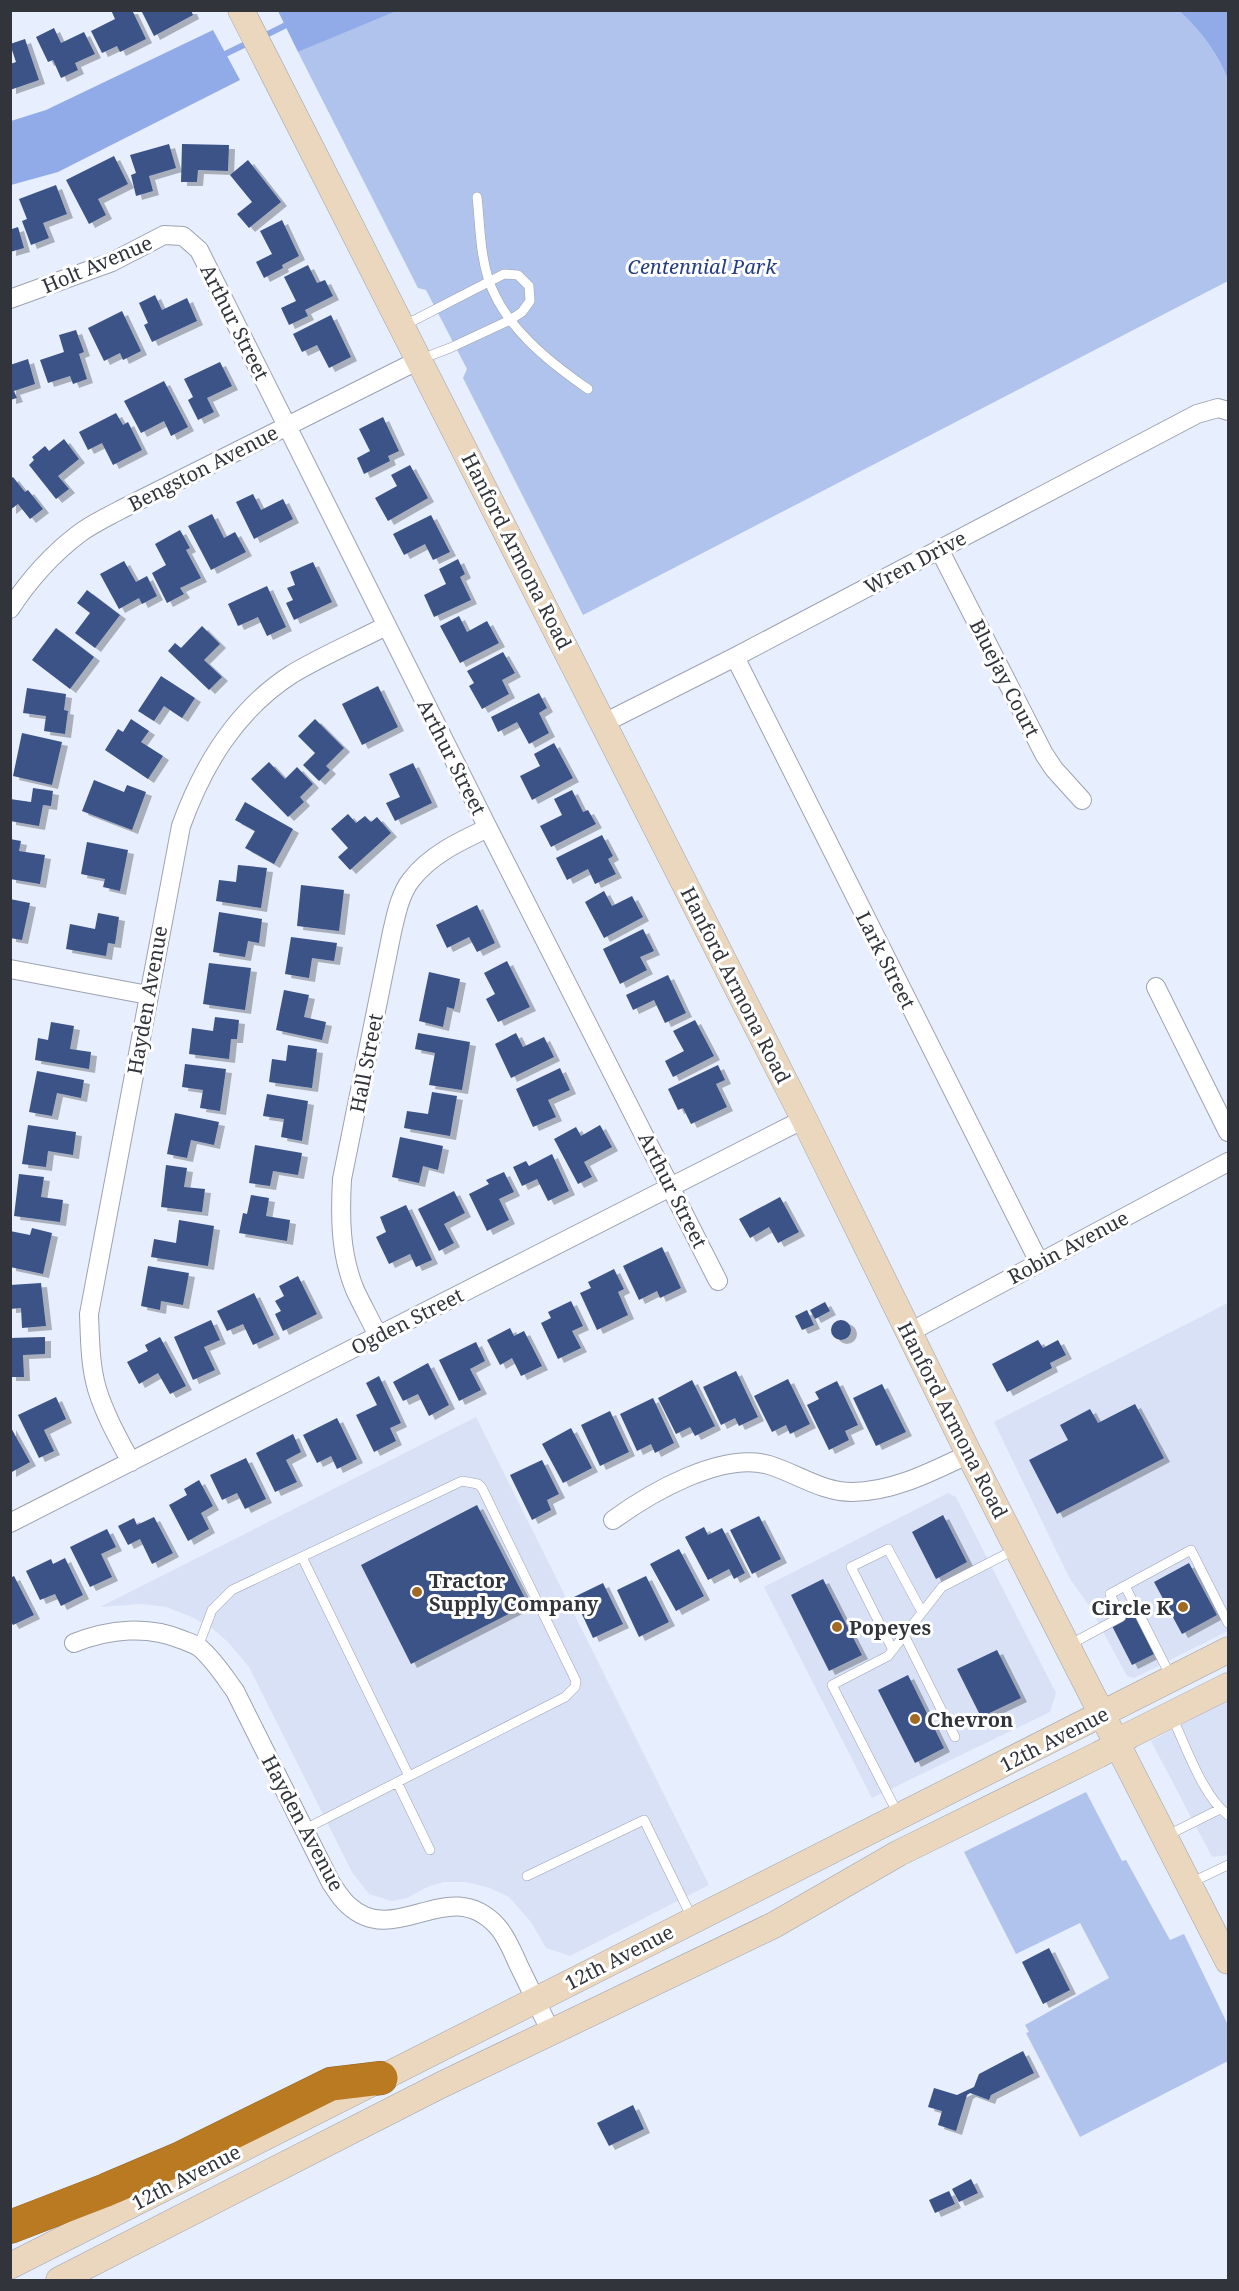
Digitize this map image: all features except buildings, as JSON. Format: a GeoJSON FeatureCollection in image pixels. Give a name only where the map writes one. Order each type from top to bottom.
{"type":"FeatureCollection","features":[{"type":"Feature","properties":{"kind":"highway"},"geometry":{"type":"LineString","coordinates":[[10,2227],[179,2159],[332,2084],[381,2078]]}},
{"type":"Feature","properties":{"kind":"main road","name":"Hanford Armona Road"},"geometry":{"type":"LineString","coordinates":[[241,10],[804,1119],[969,1454],[1228,1961]]}},
{"type":"Feature","properties":{"kind":"main road","name":"12th Avenue"},"geometry":{"type":"LineString","coordinates":[[10,2266],[1228,1650]]}},
{"type":"Feature","properties":{"kind":"main road","name":"12th Avenue"},"geometry":{"type":"LineString","coordinates":[[59,2280],[441,2085],[774,1925],[899,1853],[1118,1745],[1130,1735],[1228,1686]]}},
{"type":"Feature","properties":{"kind":"street","name":"Holt Avenue"},"geometry":{"type":"LineString","coordinates":[[10,299],[112,262],[164,236],[173,234],[183,236]]}},
{"type":"Feature","properties":{"kind":"street","name":"Arthur Street"},"geometry":{"type":"LineString","coordinates":[[183,236],[192,241],[199,250],[386,626],[672,1186],[718,1281]]}},
{"type":"Feature","properties":{"kind":"street","name":"Bengston Avenue"},"geometry":{"type":"LineString","coordinates":[[10,609],[43,566],[80,533],[120,510],[419,360]]}},
{"type":"Feature","properties":{"kind":"street","name":"Wren Drive"},"geometry":{"type":"LineString","coordinates":[[604,723],[735,657],[1197,414],[1218,408],[1228,411]]}},
{"type":"Feature","properties":{"kind":"street","name":"Bluejay Court"},"geometry":{"type":"LineString","coordinates":[[939,549],[1044,754],[1054,769],[1082,800]]}},
{"type":"Feature","properties":{"kind":"street","name":"Hayden Avenue"},"geometry":{"type":"LineString","coordinates":[[131,1462],[107,1416],[97,1388],[90,1352],[89,1314],[181,826],[193,792],[210,760],[235,723],[264,694],[293,674],[386,626]]}},
{"type":"Feature","properties":{"kind":"street","name":"Lark Street"},"geometry":{"type":"LineString","coordinates":[[735,657],[1039,1262]]}},
{"type":"Feature","properties":{"kind":"street","name":"Hall Street"},"geometry":{"type":"LineString","coordinates":[[378,1336],[354,1288],[343,1245],[340,1215],[342,1179],[392,932],[399,904],[411,880],[434,858],[461,840],[488,828]]}},
{"type":"Feature","properties":{"kind":"street"},"geometry":{"type":"LineString","coordinates":[[10,969],[148,996]]}},
{"type":"Feature","properties":{"kind":"street"},"geometry":{"type":"LineString","coordinates":[[1156,987],[1228,1132]]}},
{"type":"Feature","properties":{"kind":"street","name":"Ogden Street"},"geometry":{"type":"LineString","coordinates":[[10,1523],[804,1119]]}},
{"type":"Feature","properties":{"kind":"street","name":"Robin Avenue"},"geometry":{"type":"LineString","coordinates":[[908,1333],[1228,1162]]}},
{"type":"Feature","properties":{"kind":"street"},"geometry":{"type":"LineString","coordinates":[[613,1520],[640,1500],[717,1466],[768,1464],[829,1490],[853,1492],[881,1489],[909,1481],[969,1454]]}},
{"type":"Feature","properties":{"kind":"street","name":"Hayden Avenue"},"geometry":{"type":"LineString","coordinates":[[74,1643],[93,1635],[146,1630],[176,1637],[198,1647],[218,1667],[235,1691],[332,1883],[347,1905],[368,1918],[393,1921],[439,1907],[463,1906],[482,1914],[497,1927],[510,1947],[551,2032]]}},
{"type":"Feature","properties":{"kind":"lane"},"geometry":{"type":"LineString","coordinates":[[477,197],[484,260],[489,281],[510,320],[566,374],[588,389]]}},
{"type":"Feature","properties":{"kind":"lane"},"geometry":{"type":"LineString","coordinates":[[402,326],[504,274],[518,274],[529,286],[530,301],[522,312],[450,348],[419,360]]}},
{"type":"Feature","properties":{"kind":"lane"},"geometry":{"type":"LineString","coordinates":[[198,1647],[212,1610],[232,1590],[462,1481],[478,1484],[482,1488],[576,1681],[575,1687],[565,1697],[305,1829]]}},
{"type":"Feature","properties":{"kind":"lane"},"geometry":{"type":"LineString","coordinates":[[899,1816],[832,1686],[888,1656],[942,1587],[1018,1548]]}},
{"type":"Feature","properties":{"kind":"lane"},"geometry":{"type":"LineString","coordinates":[[893,1650],[851,1567],[888,1549],[922,1611]]}},
{"type":"Feature","properties":{"kind":"lane"},"geometry":{"type":"LineString","coordinates":[[1067,1646],[1121,1617],[1110,1594],[1191,1550],[1228,1623]]}},
{"type":"Feature","properties":{"kind":"lane"},"geometry":{"type":"LineString","coordinates":[[302,1557],[409,1776]]}},
{"type":"Feature","properties":{"kind":"lane"},"geometry":{"type":"LineString","coordinates":[[1125,1586],[1172,1679]]}},
{"type":"Feature","properties":{"kind":"lane"},"geometry":{"type":"LineString","coordinates":[[904,1635],[955,1737]]}},
{"type":"Feature","properties":{"kind":"lane"},"geometry":{"type":"LineString","coordinates":[[1171,1715],[1209,1796],[1228,1815]]}},
{"type":"Feature","properties":{"kind":"lane"},"geometry":{"type":"LineString","coordinates":[[396,1782],[430,1850]]}},
{"type":"Feature","properties":{"kind":"lane"},"geometry":{"type":"LineString","coordinates":[[1165,1837],[1220,1809]]}},
{"type":"Feature","properties":{"kind":"lane"},"geometry":{"type":"LineString","coordinates":[[527,1876],[644,1820],[693,1920]]}},
{"type":"Feature","properties":{"kind":"lane"},"geometry":{"type":"LineString","coordinates":[[1190,1884],[1228,1865]]}},
{"type":"Feature","properties":{"kind":"shaded area"},"geometry":{"type":"Polygon","coordinates":[[[278,11],[396,11],[298,52],[278,11]]]}},
{"type":"Feature","properties":{"kind":"shaded area"},"geometry":{"type":"Polygon","coordinates":[[[1179,11],[1228,11],[1228,80],[1208,42],[1179,11]]]}},
{"type":"Feature","properties":{"kind":"shaded area"},"geometry":{"type":"Polygon","coordinates":[[[213,30],[240,80],[58,172],[11,185],[11,121],[46,110],[213,30]]]}},
{"type":"Feature","properties":{"kind":"shaded area"},"geometry":{"type":"Polygon","coordinates":[[[1228,1303],[1228,1631],[1134,1678],[1127,1676],[1088,1604],[1070,1579],[994,1422],[1228,1303]]]}},
{"type":"Feature","properties":{"kind":"shaded area"},"geometry":{"type":"Polygon","coordinates":[[[476,1417],[709,1885],[570,1956],[546,1948],[531,1922],[509,1897],[490,1888],[466,1882],[444,1882],[427,1887],[407,1898],[392,1901],[369,1894],[352,1872],[249,1667],[228,1642],[213,1629],[192,1617],[166,1607],[141,1604],[100,1607],[476,1417]]]}},
{"type":"Feature","properties":{"kind":"shaded area"},"geometry":{"type":"Polygon","coordinates":[[[948,1493],[956,1497],[1056,1693],[1050,1712],[872,1798],[764,1587],[948,1493]]]}},
{"type":"Feature","properties":{"kind":"shaded area"},"geometry":{"type":"Polygon","coordinates":[[[1228,1700],[1228,1855],[1212,1857],[1151,1741],[1228,1700]]]}},
{"type":"Feature","properties":{"kind":"green space","name":"Centennial Park"},"geometry":{"type":"Polygon","coordinates":[[[396,10],[1179,11],[1208,42],[1228,80],[1228,281],[583,615],[463,378],[467,369],[426,290],[418,288],[298,52],[396,10]]]}},
{"type":"Feature","properties":{"kind":"green space"},"geometry":{"type":"Polygon","coordinates":[[[1086,1792],[1122,1861],[1126,1860],[1170,1940],[1184,1934],[1228,2025],[1228,2061],[1080,2137],[1026,2033],[1029,2032],[1025,2025],[1109,1978],[1080,1923],[1016,1954],[964,1852],[1086,1792]]]}},
{"type":"Feature","properties":{"kind":"waterway"},"geometry":{"type":"LineString","coordinates":[[262,37],[290,23]]}},
{"type":"Feature","properties":{"kind":"waterway"},"geometry":{"type":"LineString","coordinates":[[219,57],[250,42]]}},
{"type":"Feature","properties":{"kind":"place","name":"Tractor Supply Company"},"geometry":{"type":"Point","coordinates":[417,1592]}},
{"type":"Feature","properties":{"kind":"place","name":"Circle K"},"geometry":{"type":"Point","coordinates":[1183,1607]}},
{"type":"Feature","properties":{"kind":"place","name":"Popeyes"},"geometry":{"type":"Point","coordinates":[837,1627]}},
{"type":"Feature","properties":{"kind":"place","name":"Chevron"},"geometry":{"type":"Point","coordinates":[915,1719]}}]}
